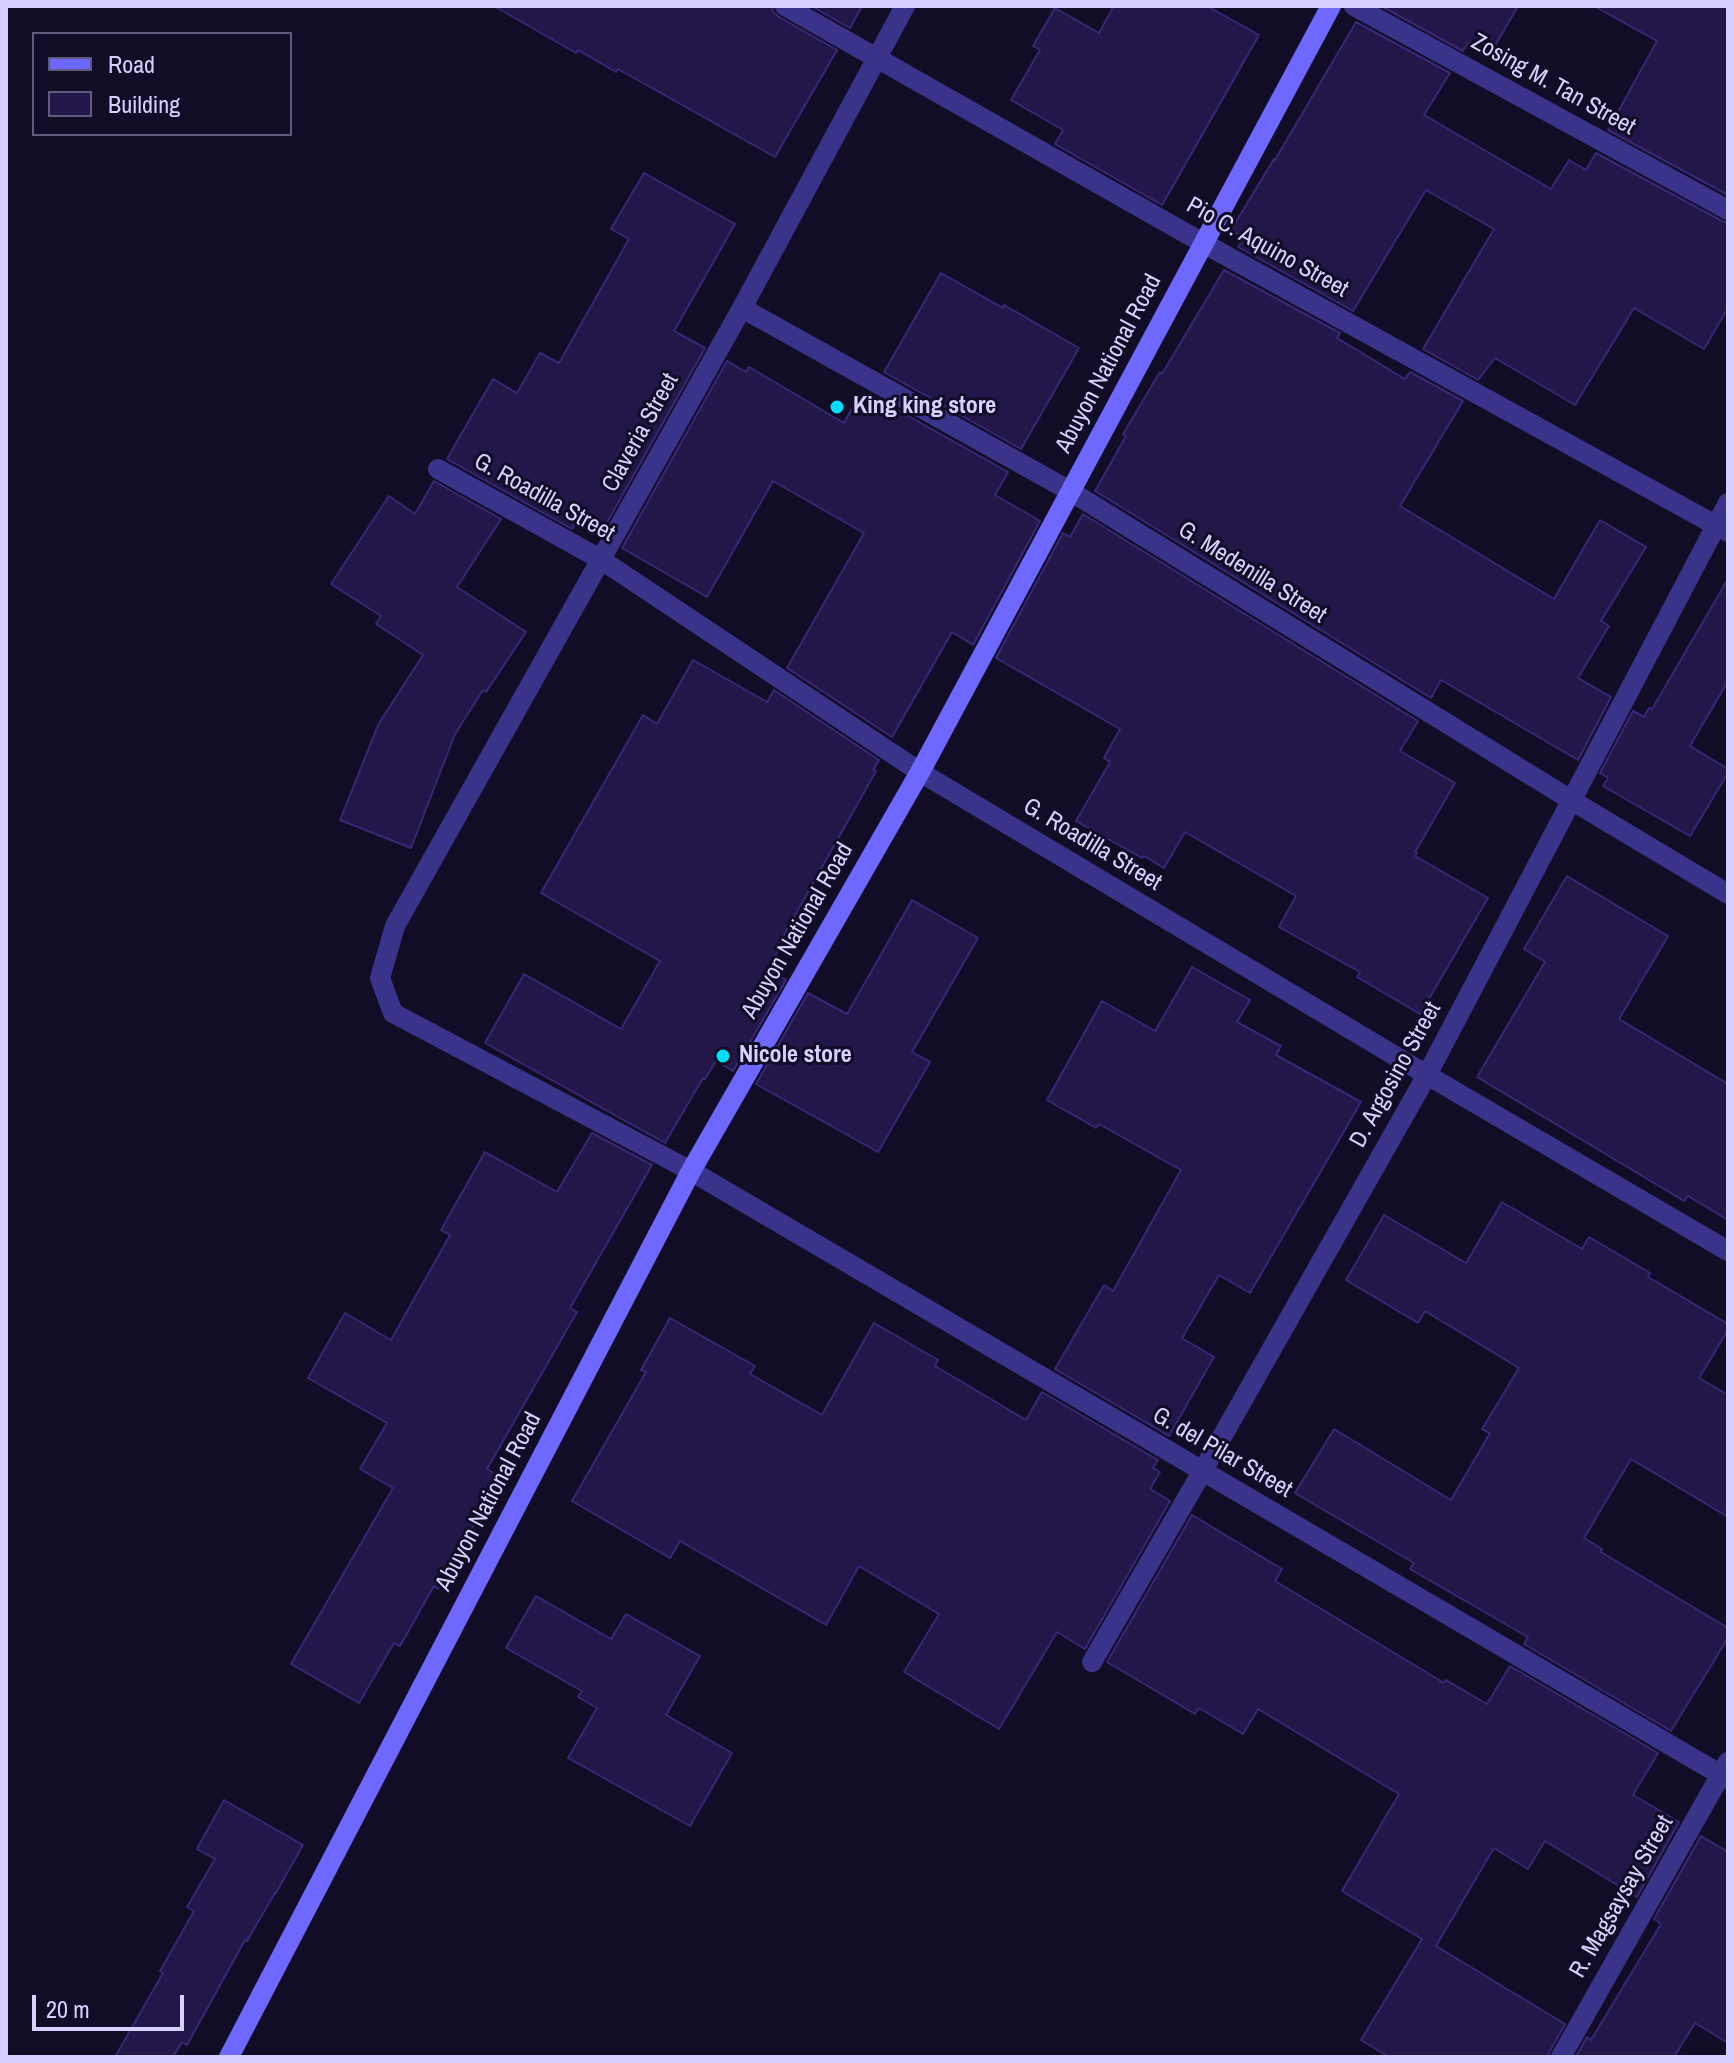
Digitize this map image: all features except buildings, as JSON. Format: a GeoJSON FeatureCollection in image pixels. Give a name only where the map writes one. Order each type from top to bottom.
{"type":"FeatureCollection","features":[{"type":"Feature","properties":{"kind":"street","name":"Pio C. Aquino Street"},"geometry":{"type":"LineString","coordinates":[[785,6],[1203,243],[1722,528]]}},
{"type":"Feature","properties":{"kind":"street","name":"Claveria Street"},"geometry":{"type":"LineString","coordinates":[[395,926],[742,308],[905,6]]}},
{"type":"Feature","properties":{"kind":"street","name":"Abuyon National Road"},"geometry":{"type":"LineString","coordinates":[[229,2057],[691,1171],[920,772],[1331,6]]}},
{"type":"Feature","properties":{"kind":"street","name":"Zosing M. Tan Street"},"geometry":{"type":"LineString","coordinates":[[1354,6],[1728,210]]}},
{"type":"Feature","properties":{"kind":"street","name":"G. Medenilla Street"},"geometry":{"type":"LineString","coordinates":[[742,308],[1070,491],[1728,894]]}},
{"type":"Feature","properties":{"kind":"street","name":"G. Roadilla Street"},"geometry":{"type":"LineString","coordinates":[[438,469],[600,559],[920,772],[1728,1251]]}},
{"type":"Feature","properties":{"kind":"street","name":"D. Argosino Street"},"geometry":{"type":"LineString","coordinates":[[1092,1662],[1427,1075],[1571,800],[1722,528],[1728,503]]}},
{"type":"Feature","properties":{"kind":"street","name":"G. del Pilar Street"},"geometry":{"type":"LineString","coordinates":[[395,926],[380,978],[393,1013],[691,1171],[1202,1472],[1726,1772]]}},
{"type":"Feature","properties":{"kind":"street","name":"R. Magsaysay Street"},"geometry":{"type":"LineString","coordinates":[[1561,2057],[1726,1772]]}},
{"type":"Feature","properties":{"kind":"place","name":"King king store"},"geometry":{"type":"Point","coordinates":[837,407]}},
{"type":"Feature","properties":{"kind":"place","name":"Nicole store"},"geometry":{"type":"Point","coordinates":[723,1056]}}]}
